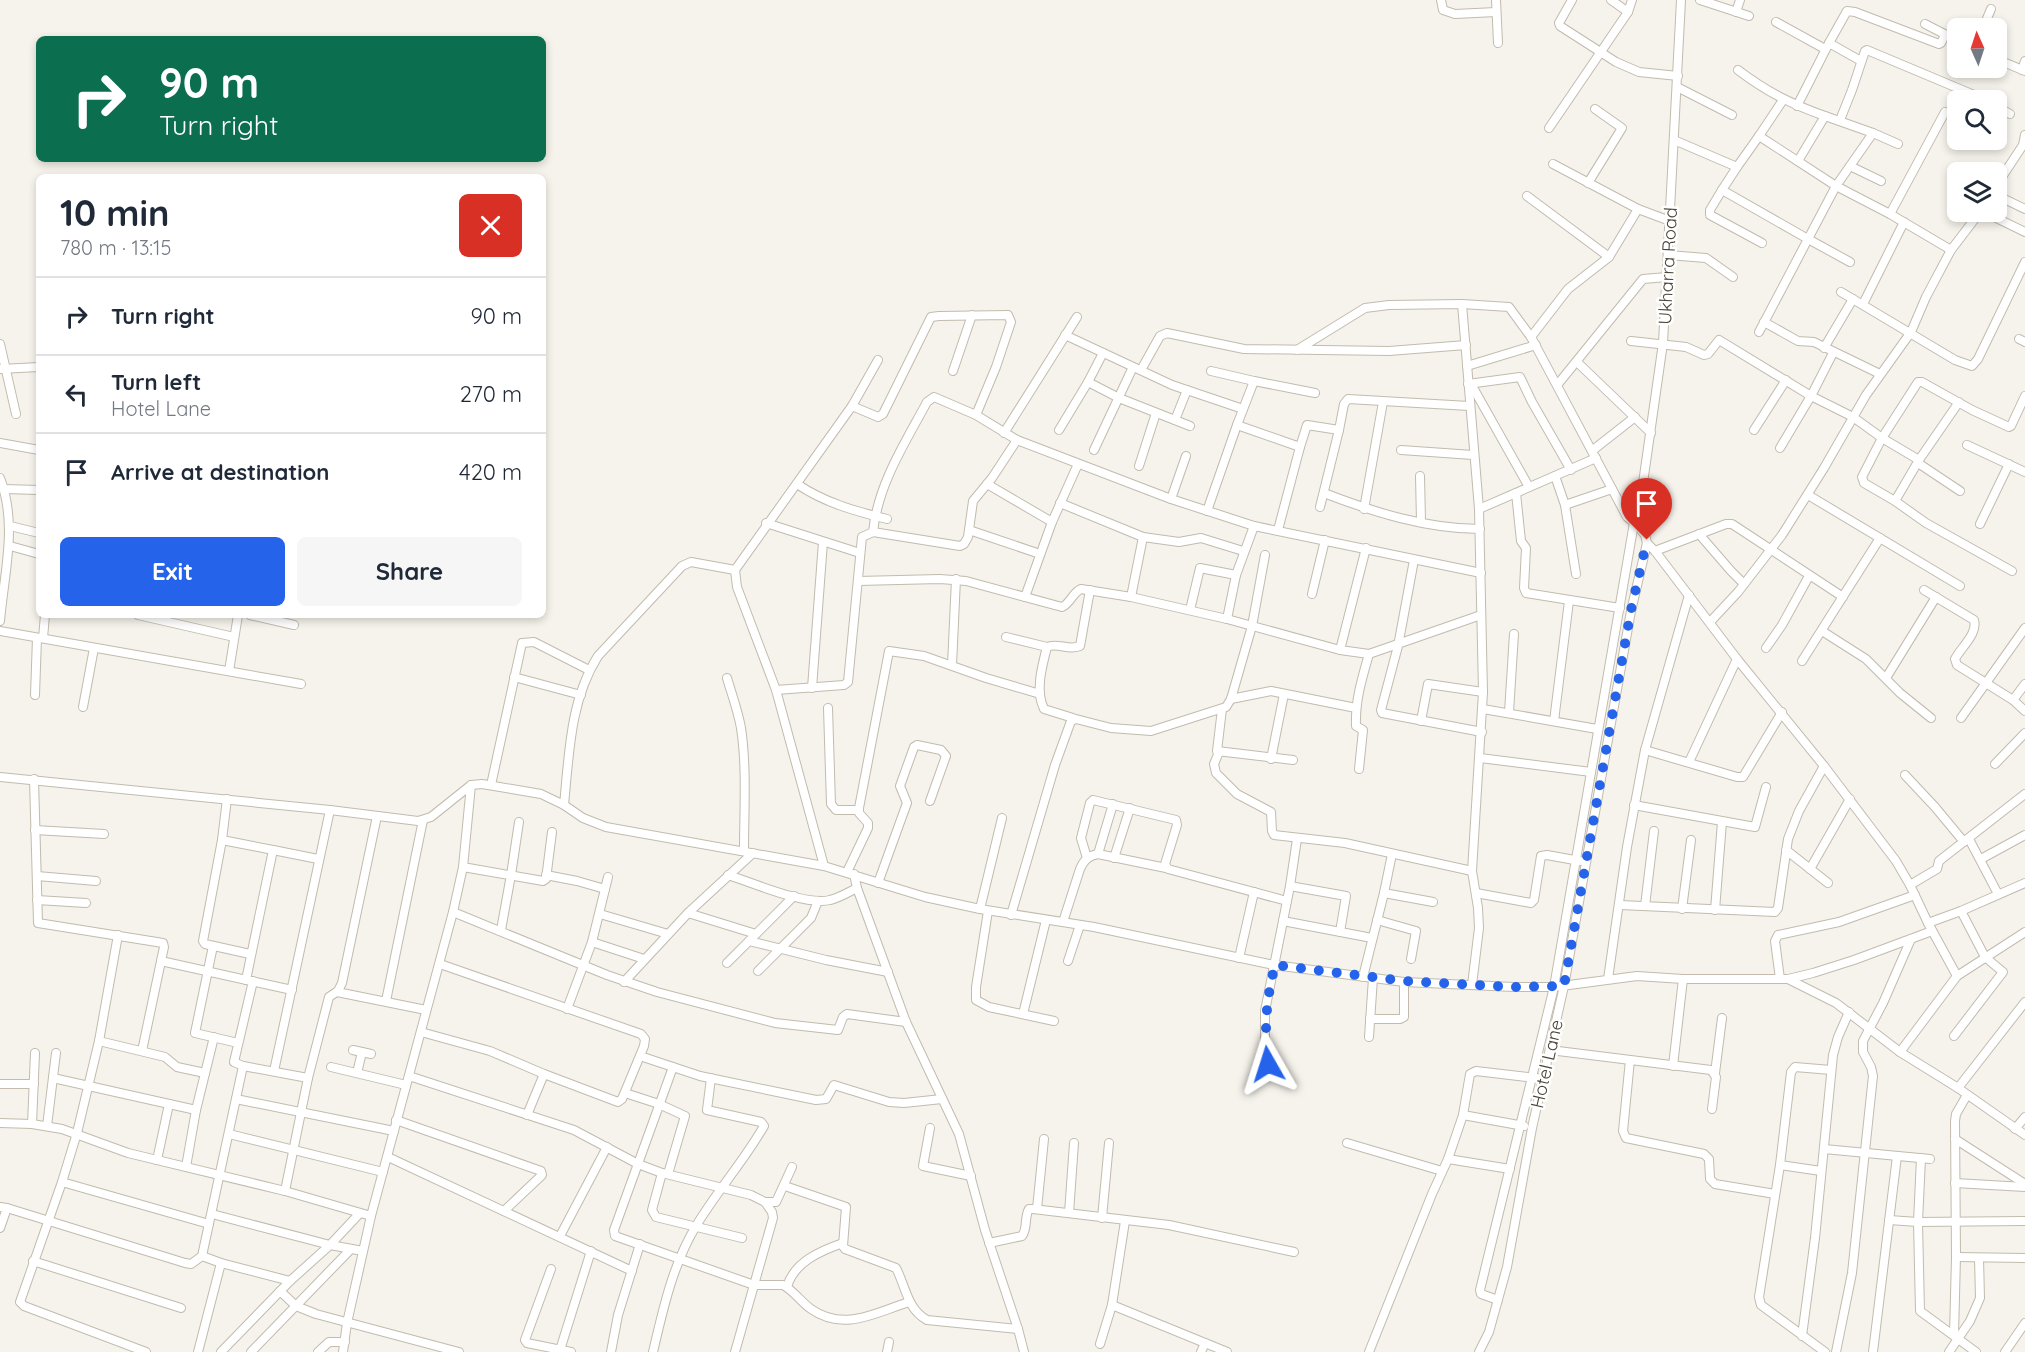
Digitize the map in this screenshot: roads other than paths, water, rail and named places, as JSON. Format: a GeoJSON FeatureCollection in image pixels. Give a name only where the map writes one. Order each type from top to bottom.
{"type":"FeatureCollection","features":[{"type":"Feature","properties":{"kind":"street"},"geometry":{"type":"LineString","coordinates":[[1441,0],[1443,10],[1450,14],[1496,12]]}},
{"type":"Feature","properties":{"kind":"street"},"geometry":{"type":"LineString","coordinates":[[1496,0],[1498,44]]}},
{"type":"Feature","properties":{"kind":"street"},"geometry":{"type":"LineString","coordinates":[[1572,0],[1559,25],[1616,62],[1643,74],[1678,76]]}},
{"type":"Feature","properties":{"kind":"street"},"geometry":{"type":"LineString","coordinates":[[1611,0],[1628,12]]}},
{"type":"Feature","properties":{"kind":"street"},"geometry":{"type":"LineString","coordinates":[[1549,128],[1628,12],[1632,0]]}},
{"type":"Feature","properties":{"kind":"street","name":"Ukharra Road"},"geometry":{"type":"LineString","coordinates":[[1582,861],[1597,729],[1638,527],[1663,343],[1681,0]]}},
{"type":"Feature","properties":{"kind":"street"},"geometry":{"type":"LineString","coordinates":[[1700,0],[1749,16]]}},
{"type":"Feature","properties":{"kind":"street"},"geometry":{"type":"LineString","coordinates":[[1736,12],[1740,0]]}},
{"type":"Feature","properties":{"kind":"street"},"geometry":{"type":"LineString","coordinates":[[1987,18],[1991,9]]}},
{"type":"Feature","properties":{"kind":"street"},"geometry":{"type":"LineString","coordinates":[[1797,106],[1847,11],[1941,43],[1945,35],[1925,24]]}},
{"type":"Feature","properties":{"kind":"street"},"geometry":{"type":"LineString","coordinates":[[1776,22],[1862,61]]}},
{"type":"Feature","properties":{"kind":"street"},"geometry":{"type":"LineString","coordinates":[[1840,120],[1865,51],[1962,90]]}},
{"type":"Feature","properties":{"kind":"street"},"geometry":{"type":"LineString","coordinates":[[2007,63],[2023,70],[2025,61]]}},
{"type":"Feature","properties":{"kind":"street"},"geometry":{"type":"LineString","coordinates":[[1738,69],[1759,86],[1783,100],[1898,144]]}},
{"type":"Feature","properties":{"kind":"street"},"geometry":{"type":"LineString","coordinates":[[1677,87],[1732,115]]}},
{"type":"Feature","properties":{"kind":"street"},"geometry":{"type":"LineString","coordinates":[[1762,243],[1710,215],[1710,210],[1783,100]]}},
{"type":"Feature","properties":{"kind":"street"},"geometry":{"type":"LineString","coordinates":[[1588,183],[1622,128],[1595,109]]}},
{"type":"Feature","properties":{"kind":"street"},"geometry":{"type":"LineString","coordinates":[[1890,214],[1945,112]]}},
{"type":"Feature","properties":{"kind":"street"},"geometry":{"type":"LineString","coordinates":[[1798,161],[1825,116]]}},
{"type":"Feature","properties":{"kind":"street"},"geometry":{"type":"LineString","coordinates":[[1759,332],[1836,186],[1874,133]]}},
{"type":"Feature","properties":{"kind":"street"},"geometry":{"type":"LineString","coordinates":[[2007,170],[2024,145],[2025,135]]}},
{"type":"Feature","properties":{"kind":"street"},"geometry":{"type":"LineString","coordinates":[[1760,136],[1836,186],[1951,250]]}},
{"type":"Feature","properties":{"kind":"street"},"geometry":{"type":"LineString","coordinates":[[1674,140],[1737,167]]}},
{"type":"Feature","properties":{"kind":"street"},"geometry":{"type":"LineString","coordinates":[[1553,164],[1638,209],[1670,221]]}},
{"type":"Feature","properties":{"kind":"street"},"geometry":{"type":"LineString","coordinates":[[1850,166],[1881,182]]}},
{"type":"Feature","properties":{"kind":"street"},"geometry":{"type":"LineString","coordinates":[[1722,190],[1850,262]]}},
{"type":"Feature","properties":{"kind":"street"},"geometry":{"type":"LineString","coordinates":[[1527,196],[1609,257]]}},
{"type":"Feature","properties":{"kind":"street"},"geometry":{"type":"LineString","coordinates":[[2007,200],[2025,209]]}},
{"type":"Feature","properties":{"kind":"street"},"geometry":{"type":"LineString","coordinates":[[1467,366],[1534,341],[1568,289],[1609,257],[1638,209]]}},
{"type":"Feature","properties":{"kind":"street"},"geometry":{"type":"LineString","coordinates":[[1863,304],[1904,222]]}},
{"type":"Feature","properties":{"kind":"street"},"geometry":{"type":"LineString","coordinates":[[1710,622],[1772,550],[1809,495],[1853,417],[1880,374],[1911,332],[1926,297],[1951,250],[1974,222]]}},
{"type":"Feature","properties":{"kind":"street"},"geometry":{"type":"LineString","coordinates":[[2004,222],[2025,232]]}},
{"type":"Feature","properties":{"kind":"street"},"geometry":{"type":"LineString","coordinates":[[1668,255],[1706,258],[1733,277]]}},
{"type":"Feature","properties":{"kind":"street"},"geometry":{"type":"LineString","coordinates":[[1841,292],[1955,360],[1972,366],[1978,359],[2022,276],[2025,262]]}},
{"type":"Feature","properties":{"kind":"street"},"geometry":{"type":"LineString","coordinates":[[1558,384],[1642,279],[1667,277]]}},
{"type":"Feature","properties":{"kind":"street"},"geometry":{"type":"LineString","coordinates":[[1824,348],[1853,299]]}},
{"type":"Feature","properties":{"kind":"street"},"geometry":{"type":"LineString","coordinates":[[1298,350],[1365,308],[1389,304],[1462,304],[1509,307],[1534,341],[1627,517],[1646,537],[1647,543],[1884,844],[1910,885],[1957,976]]}},
{"type":"Feature","properties":{"kind":"street"},"geometry":{"type":"LineString","coordinates":[[1462,304],[1479,509],[1483,692],[1472,871],[1479,928],[1472,985]]}},
{"type":"Feature","properties":{"kind":"street"},"geometry":{"type":"LineString","coordinates":[[852,406],[873,416],[881,416],[929,320],[939,315],[1008,315],[1011,322],[996,367],[976,415]]}},
{"type":"Feature","properties":{"kind":"street"},"geometry":{"type":"LineString","coordinates":[[953,371],[972,315]]}},
{"type":"Feature","properties":{"kind":"street"},"geometry":{"type":"LineString","coordinates":[[1004,433],[1077,317]]}},
{"type":"Feature","properties":{"kind":"street"},"geometry":{"type":"LineString","coordinates":[[1764,322],[1798,341],[1814,342],[1880,374]]}},
{"type":"Feature","properties":{"kind":"street"},"geometry":{"type":"LineString","coordinates":[[1094,450],[1119,398],[1164,333],[1244,350],[1389,351],[1466,345]]}},
{"type":"Feature","properties":{"kind":"street"},"geometry":{"type":"LineString","coordinates":[[1065,335],[1187,390],[1243,409]]}},
{"type":"Feature","properties":{"kind":"street"},"geometry":{"type":"LineString","coordinates":[[1631,341],[1686,347],[1706,355],[1719,340],[1811,396],[1853,417],[1960,491]]}},
{"type":"Feature","properties":{"kind":"street"},"geometry":{"type":"LineString","coordinates":[[0,344],[3,368],[16,414]]}},
{"type":"Feature","properties":{"kind":"street"},"geometry":{"type":"LineString","coordinates":[[1059,430],[1103,353]]}},
{"type":"Feature","properties":{"kind":"street"},"geometry":{"type":"LineString","coordinates":[[1780,448],[1833,353]]}},
{"type":"Feature","properties":{"kind":"street"},"geometry":{"type":"LineString","coordinates":[[824,866],[776,690],[737,587],[735,570],[766,523],[797,484],[852,406],[878,360]]}},
{"type":"Feature","properties":{"kind":"street"},"geometry":{"type":"LineString","coordinates":[[1577,362],[1651,433]]}},
{"type":"Feature","properties":{"kind":"street"},"geometry":{"type":"LineString","coordinates":[[3,368],[36,367]]}},
{"type":"Feature","properties":{"kind":"street"},"geometry":{"type":"LineString","coordinates":[[1211,371],[1315,393]]}},
{"type":"Feature","properties":{"kind":"street"},"geometry":{"type":"LineString","coordinates":[[1469,384],[1520,377],[1570,470]]}},
{"type":"Feature","properties":{"kind":"street"},"geometry":{"type":"LineString","coordinates":[[1754,430],[1786,380]]}},
{"type":"Feature","properties":{"kind":"street"},"geometry":{"type":"LineString","coordinates":[[1207,511],[1254,381]]}},
{"type":"Feature","properties":{"kind":"street"},"geometry":{"type":"LineString","coordinates":[[1088,382],[1119,398],[1190,426]]}},
{"type":"Feature","properties":{"kind":"street"},"geometry":{"type":"LineString","coordinates":[[2012,571],[1926,523],[1862,480],[1882,438],[1918,382],[2009,427],[2025,396]]}},
{"type":"Feature","properties":{"kind":"street"},"geometry":{"type":"LineString","coordinates":[[1469,384],[1529,488]]}},
{"type":"Feature","properties":{"kind":"street"},"geometry":{"type":"LineString","coordinates":[[1175,420],[1187,390]]}},
{"type":"Feature","properties":{"kind":"street"},"geometry":{"type":"LineString","coordinates":[[873,532],[880,496],[888,477],[930,399],[938,397],[976,415],[1017,440],[1207,511],[1254,526],[1481,573]]}},
{"type":"Feature","properties":{"kind":"street"},"geometry":{"type":"LineString","coordinates":[[1320,507],[1344,404],[1348,399],[1469,406]]}},
{"type":"Feature","properties":{"kind":"street"},"geometry":{"type":"LineString","coordinates":[[1364,508],[1383,402]]}},
{"type":"Feature","properties":{"kind":"street"},"geometry":{"type":"LineString","coordinates":[[1895,501],[1959,402]]}},
{"type":"Feature","properties":{"kind":"street"},"geometry":{"type":"LineString","coordinates":[[1139,466],[1156,413]]}},
{"type":"Feature","properties":{"kind":"street"},"geometry":{"type":"LineString","coordinates":[[1479,509],[1570,470],[1595,454],[1635,417]]}},
{"type":"Feature","properties":{"kind":"street"},"geometry":{"type":"LineString","coordinates":[[1237,425],[1300,447]]}},
{"type":"Feature","properties":{"kind":"street"},"geometry":{"type":"LineString","coordinates":[[1278,530],[1307,425],[1339,430]]}},
{"type":"Feature","properties":{"kind":"street"},"geometry":{"type":"LineString","coordinates":[[776,690],[844,685],[848,682],[862,537],[873,532],[960,546],[967,541],[973,501],[1017,440]]}},
{"type":"Feature","properties":{"kind":"street"},"geometry":{"type":"LineString","coordinates":[[0,443],[36,449]]}},
{"type":"Feature","properties":{"kind":"street"},"geometry":{"type":"LineString","coordinates":[[1967,445],[2025,472]]}},
{"type":"Feature","properties":{"kind":"street"},"geometry":{"type":"LineString","coordinates":[[1401,450],[1473,455]]}},
{"type":"Feature","properties":{"kind":"street"},"geometry":{"type":"LineString","coordinates":[[1171,499],[1186,456]]}},
{"type":"Feature","properties":{"kind":"street"},"geometry":{"type":"LineString","coordinates":[[1025,597],[1052,522],[1078,464]]}},
{"type":"Feature","properties":{"kind":"street"},"geometry":{"type":"LineString","coordinates":[[1980,524],[2009,464]]}},
{"type":"Feature","properties":{"kind":"street"},"geometry":{"type":"LineString","coordinates":[[1420,476],[1421,521]]}},
{"type":"Feature","properties":{"kind":"street"},"geometry":{"type":"LineString","coordinates":[[1555,476],[1565,505],[1576,574]]}},
{"type":"Feature","properties":{"kind":"street"},"geometry":{"type":"LineString","coordinates":[[0,478],[10,526],[10,546],[2,581],[0,621]]}},
{"type":"Feature","properties":{"kind":"street"},"geometry":{"type":"LineString","coordinates":[[797,484],[824,500],[887,519]]}},
{"type":"Feature","properties":{"kind":"street"},"geometry":{"type":"LineString","coordinates":[[987,484],[1052,522]]}},
{"type":"Feature","properties":{"kind":"street"},"geometry":{"type":"LineString","coordinates":[[4,489],[36,490]]}},
{"type":"Feature","properties":{"kind":"street"},"geometry":{"type":"LineString","coordinates":[[1565,505],[1612,489]]}},
{"type":"Feature","properties":{"kind":"street"},"geometry":{"type":"LineString","coordinates":[[1324,493],[1364,508],[1454,528],[1480,529]]}},
{"type":"Feature","properties":{"kind":"street"},"geometry":{"type":"LineString","coordinates":[[1516,493],[1521,540],[1526,548],[1524,591],[1528,595],[1620,608]]}},
{"type":"Feature","properties":{"kind":"street"},"geometry":{"type":"LineString","coordinates":[[1809,495],[1960,586]]}},
{"type":"Feature","properties":{"kind":"street"},"geometry":{"type":"LineString","coordinates":[[1060,503],[1143,537],[1179,542],[1201,538],[1243,551]]}},
{"type":"Feature","properties":{"kind":"street"},"geometry":{"type":"LineString","coordinates":[[766,523],[860,553]]}},
{"type":"Feature","properties":{"kind":"street"},"geometry":{"type":"LineString","coordinates":[[1655,551],[1731,524],[1843,597]]}},
{"type":"Feature","properties":{"kind":"street"},"geometry":{"type":"LineString","coordinates":[[10,526],[36,532]]}},
{"type":"Feature","properties":{"kind":"street"},"geometry":{"type":"LineString","coordinates":[[1227,619],[1236,575],[1254,526]]}},
{"type":"Feature","properties":{"kind":"street"},"geometry":{"type":"LineString","coordinates":[[969,530],[1040,554]]}},
{"type":"Feature","properties":{"kind":"street"},"geometry":{"type":"LineString","coordinates":[[1700,534],[1731,572],[1744,584]]}},
{"type":"Feature","properties":{"kind":"street"},"geometry":{"type":"LineString","coordinates":[[1131,597],[1143,537]]}},
{"type":"Feature","properties":{"kind":"street"},"geometry":{"type":"LineString","coordinates":[[1802,661],[1880,538]]}},
{"type":"Feature","properties":{"kind":"street"},"geometry":{"type":"LineString","coordinates":[[1312,594],[1325,540]]}},
{"type":"Feature","properties":{"kind":"street"},"geometry":{"type":"LineString","coordinates":[[812,688],[823,542]]}},
{"type":"Feature","properties":{"kind":"street","name":"Hotel Lane"},"geometry":{"type":"LineString","coordinates":[[1481,1350],[1490,1332],[1492,1298],[1516,1222],[1526,1127],[1537,1078],[1550,1050],[1582,861],[1631,610],[1647,543]]}},
{"type":"Feature","properties":{"kind":"street"},"geometry":{"type":"LineString","coordinates":[[10,546],[36,553]]}},
{"type":"Feature","properties":{"kind":"street"},"geometry":{"type":"LineString","coordinates":[[1340,650],[1366,548]]}},
{"type":"Feature","properties":{"kind":"street"},"geometry":{"type":"LineString","coordinates":[[1047,647],[1040,694],[1042,705],[1047,712],[1111,728],[1142,732],[1222,710],[1230,699],[1252,626],[1265,555]]}},
{"type":"Feature","properties":{"kind":"street"},"geometry":{"type":"LineString","coordinates":[[1414,560],[1398,646],[1381,710],[1384,714],[1482,732]]}},
{"type":"Feature","properties":{"kind":"street"},"geometry":{"type":"LineString","coordinates":[[564,805],[572,734],[581,695],[589,670],[609,642],[682,566],[691,562],[735,570]]}},
{"type":"Feature","properties":{"kind":"street"},"geometry":{"type":"LineString","coordinates":[[1190,610],[1200,568],[1236,575]]}},
{"type":"Feature","properties":{"kind":"street"},"geometry":{"type":"LineString","coordinates":[[1766,648],[1782,625],[1809,576]]}},
{"type":"Feature","properties":{"kind":"street"},"geometry":{"type":"LineString","coordinates":[[858,581],[956,579],[1064,607],[1077,590],[1090,590],[1190,610],[1340,650],[1369,654],[1398,646],[1481,615]]}},
{"type":"Feature","properties":{"kind":"street"},"geometry":{"type":"LineString","coordinates":[[952,665],[956,579]]}},
{"type":"Feature","properties":{"kind":"street"},"geometry":{"type":"LineString","coordinates":[[1006,637],[1047,647],[1053,644],[1075,648],[1080,646],[1090,590]]}},
{"type":"Feature","properties":{"kind":"street"},"geometry":{"type":"LineString","coordinates":[[1924,590],[1974,620],[1974,630],[1957,655],[1955,662],[2013,700],[2025,711]]}},
{"type":"Feature","properties":{"kind":"street"},"geometry":{"type":"LineString","coordinates":[[1608,979],[1634,806],[1645,750],[1689,595]]}},
{"type":"Feature","properties":{"kind":"street"},"geometry":{"type":"LineString","coordinates":[[1886,678],[1936,597]]}},
{"type":"Feature","properties":{"kind":"street"},"geometry":{"type":"LineString","coordinates":[[1554,721],[1569,601]]}},
{"type":"Feature","properties":{"kind":"street"},"geometry":{"type":"LineString","coordinates":[[35,695],[40,638],[44,618]]}},
{"type":"Feature","properties":{"kind":"street"},"geometry":{"type":"LineString","coordinates":[[151,618],[234,638]]}},
{"type":"Feature","properties":{"kind":"street"},"geometry":{"type":"LineString","coordinates":[[229,671],[237,618]]}},
{"type":"Feature","properties":{"kind":"street"},"geometry":{"type":"LineString","coordinates":[[263,618],[294,625]]}},
{"type":"Feature","properties":{"kind":"street"},"geometry":{"type":"LineString","coordinates":[[1961,718],[2025,628]]}},
{"type":"Feature","properties":{"kind":"street"},"geometry":{"type":"LineString","coordinates":[[0,631],[302,684]]}},
{"type":"Feature","properties":{"kind":"street"},"geometry":{"type":"LineString","coordinates":[[1822,631],[1866,659],[1900,693],[1931,717]]}},
{"type":"Feature","properties":{"kind":"street"},"geometry":{"type":"LineString","coordinates":[[1509,712],[1514,634]]}},
{"type":"Feature","properties":{"kind":"street"},"geometry":{"type":"LineString","coordinates":[[491,785],[521,645],[524,641],[534,642],[589,670]]}},
{"type":"Feature","properties":{"kind":"street"},"geometry":{"type":"LineString","coordinates":[[83,707],[94,648]]}},
{"type":"Feature","properties":{"kind":"street"},"geometry":{"type":"LineString","coordinates":[[1026,1352],[989,1243],[959,1134],[906,1022],[850,873],[868,828],[868,823],[859,810],[889,651],[924,656],[1040,694]]}},
{"type":"Feature","properties":{"kind":"street"},"geometry":{"type":"LineString","coordinates":[[1359,769],[1363,730],[1356,726],[1356,708],[1369,654]]}},
{"type":"Feature","properties":{"kind":"street"},"geometry":{"type":"LineString","coordinates":[[1689,762],[1737,658]]}},
{"type":"Feature","properties":{"kind":"street"},"geometry":{"type":"LineString","coordinates":[[514,677],[581,695]]}},
{"type":"Feature","properties":{"kind":"street"},"geometry":{"type":"LineString","coordinates":[[727,678],[738,715],[742,742],[745,800],[744,851]]}},
{"type":"Feature","properties":{"kind":"street"},"geometry":{"type":"LineString","coordinates":[[1420,721],[1428,684],[1483,692]]}},
{"type":"Feature","properties":{"kind":"street"},"geometry":{"type":"LineString","coordinates":[[2013,700],[2025,684]]}},
{"type":"Feature","properties":{"kind":"street"},"geometry":{"type":"LineString","coordinates":[[1230,699],[1263,692],[1356,708]]}},
{"type":"Feature","properties":{"kind":"street"},"geometry":{"type":"LineString","coordinates":[[1271,759],[1284,694]]}},
{"type":"Feature","properties":{"kind":"street"},"geometry":{"type":"LineString","coordinates":[[828,708],[831,804],[836,810],[859,810]]}},
{"type":"Feature","properties":{"kind":"street"},"geometry":{"type":"LineString","coordinates":[[1483,709],[1597,729]]}},
{"type":"Feature","properties":{"kind":"street"},"geometry":{"type":"LineString","coordinates":[[1219,752],[1216,748],[1222,710]]}},
{"type":"Feature","properties":{"kind":"street"},"geometry":{"type":"LineString","coordinates":[[1645,750],[1743,777],[1782,712]]}},
{"type":"Feature","properties":{"kind":"street"},"geometry":{"type":"LineString","coordinates":[[1011,915],[1055,765],[1073,718]]}},
{"type":"Feature","properties":{"kind":"street"},"geometry":{"type":"LineString","coordinates":[[1995,764],[2025,733]]}},
{"type":"Feature","properties":{"kind":"street"},"geometry":{"type":"LineString","coordinates":[[878,883],[907,803],[900,786],[914,747],[917,745],[941,750],[946,756],[930,801]]}},
{"type":"Feature","properties":{"kind":"street"},"geometry":{"type":"LineString","coordinates":[[1219,752],[1293,760]]}},
{"type":"Feature","properties":{"kind":"street"},"geometry":{"type":"LineString","coordinates":[[1219,752],[1214,764],[1216,773],[1237,794],[1271,812],[1273,833],[1297,839],[1345,843],[1472,871]]}},
{"type":"Feature","properties":{"kind":"street"},"geometry":{"type":"LineString","coordinates":[[1480,758],[1591,772]]}},
{"type":"Feature","properties":{"kind":"street"},"geometry":{"type":"LineString","coordinates":[[1620,905],[1773,913],[1777,911],[1786,850],[1795,820],[1824,766]]}},
{"type":"Feature","properties":{"kind":"street"},"geometry":{"type":"LineString","coordinates":[[1905,775],[1967,841],[1981,860],[1998,894]]}},
{"type":"Feature","properties":{"kind":"street"},"geometry":{"type":"LineString","coordinates":[[0,777],[423,820],[471,785],[491,785],[541,794],[564,805],[583,818],[606,827],[824,866],[925,897],[984,910],[1135,935],[1275,965],[1404,981],[1559,987],[1637,976],[1683,980],[1784,979],[1814,973],[1932,931]]}},
{"type":"Feature","properties":{"kind":"street"},"geometry":{"type":"LineString","coordinates":[[34,779],[37,900],[40,924],[160,941],[164,947],[142,1051]]}},
{"type":"Feature","properties":{"kind":"street"},"geometry":{"type":"LineString","coordinates":[[343,1352],[347,1323],[371,1216],[453,912],[463,867],[471,785]]}},
{"type":"Feature","properties":{"kind":"street"},"geometry":{"type":"LineString","coordinates":[[1634,806],[1755,827],[1766,787]]}},
{"type":"Feature","properties":{"kind":"street"},"geometry":{"type":"LineString","coordinates":[[1910,885],[1937,869],[1939,861],[2025,794]]}},
{"type":"Feature","properties":{"kind":"street"},"geometry":{"type":"LineString","coordinates":[[227,799],[222,840],[203,940],[205,944],[250,954]]}},
{"type":"Feature","properties":{"kind":"street"},"geometry":{"type":"LineString","coordinates":[[1810,868],[1850,799]]}},
{"type":"Feature","properties":{"kind":"street"},"geometry":{"type":"LineString","coordinates":[[1087,858],[1080,838],[1090,801],[1130,808],[1177,822],[1165,864],[1166,868]]}},
{"type":"Feature","properties":{"kind":"street"},"geometry":{"type":"LineString","coordinates":[[1098,854],[1113,804]]}},
{"type":"Feature","properties":{"kind":"street"},"geometry":{"type":"LineString","coordinates":[[1114,858],[1130,808]]}},
{"type":"Feature","properties":{"kind":"street"},"geometry":{"type":"LineString","coordinates":[[274,1071],[330,810]]}},
{"type":"Feature","properties":{"kind":"street"},"geometry":{"type":"LineString","coordinates":[[285,1191],[308,1078],[329,997],[337,992],[342,983],[376,816]]}},
{"type":"Feature","properties":{"kind":"street"},"geometry":{"type":"LineString","coordinates":[[1002,818],[984,910],[976,1000],[989,1007],[1054,1021]]}},
{"type":"Feature","properties":{"kind":"street"},"geometry":{"type":"LineString","coordinates":[[386,1001],[423,820]]}},
{"type":"Feature","properties":{"kind":"street"},"geometry":{"type":"LineString","coordinates":[[501,930],[519,822]]}},
{"type":"Feature","properties":{"kind":"street"},"geometry":{"type":"LineString","coordinates":[[1715,910],[1722,822]]}},
{"type":"Feature","properties":{"kind":"street"},"geometry":{"type":"LineString","coordinates":[[35,830],[104,834]]}},
{"type":"Feature","properties":{"kind":"street"},"geometry":{"type":"LineString","coordinates":[[1645,906],[1654,831]]}},
{"type":"Feature","properties":{"kind":"street"},"geometry":{"type":"LineString","coordinates":[[463,867],[543,881],[546,875],[552,832]]}},
{"type":"Feature","properties":{"kind":"street"},"geometry":{"type":"LineString","coordinates":[[1981,860],[2025,835]]}},
{"type":"Feature","properties":{"kind":"street"},"geometry":{"type":"LineString","coordinates":[[1268,1064],[1265,1011],[1297,839]]}},
{"type":"Feature","properties":{"kind":"street"},"geometry":{"type":"LineString","coordinates":[[222,840],[318,859]]}},
{"type":"Feature","properties":{"kind":"street"},"geometry":{"type":"LineString","coordinates":[[1682,909],[1691,840]]}},
{"type":"Feature","properties":{"kind":"street"},"geometry":{"type":"LineString","coordinates":[[273,850],[250,954],[249,980],[234,1062],[243,1066],[308,1078]]}},
{"type":"Feature","properties":{"kind":"street"},"geometry":{"type":"LineString","coordinates":[[1786,850],[1828,882]]}},
{"type":"Feature","properties":{"kind":"street"},"geometry":{"type":"LineString","coordinates":[[624,982],[688,913],[753,853]]}},
{"type":"Feature","properties":{"kind":"street"},"geometry":{"type":"LineString","coordinates":[[1063,922],[1080,869],[1087,858],[1098,854],[1166,868],[1287,901]]}},
{"type":"Feature","properties":{"kind":"street"},"geometry":{"type":"LineString","coordinates":[[1363,977],[1392,854]]}},
{"type":"Feature","properties":{"kind":"street"},"geometry":{"type":"LineString","coordinates":[[1476,893],[1531,903],[1534,900],[1541,856],[1582,861]]}},
{"type":"Feature","properties":{"kind":"street"},"geometry":{"type":"LineString","coordinates":[[546,875],[606,889]]}},
{"type":"Feature","properties":{"kind":"street"},"geometry":{"type":"LineString","coordinates":[[728,875],[794,896],[818,901],[830,900],[857,888]]}},
{"type":"Feature","properties":{"kind":"street"},"geometry":{"type":"LineString","coordinates":[[37,876],[96,881]]}},
{"type":"Feature","properties":{"kind":"street"},"geometry":{"type":"LineString","coordinates":[[567,1009],[592,942],[608,877]]}},
{"type":"Feature","properties":{"kind":"street"},"geometry":{"type":"LineString","coordinates":[[1928,923],[2025,883]]}},
{"type":"Feature","properties":{"kind":"street"},"geometry":{"type":"LineString","coordinates":[[1290,886],[1344,895],[1346,898],[1340,932]]}},
{"type":"Feature","properties":{"kind":"street"},"geometry":{"type":"LineString","coordinates":[[1239,958],[1254,892]]}},
{"type":"Feature","properties":{"kind":"street"},"geometry":{"type":"LineString","coordinates":[[1384,892],[1433,902]]}},
{"type":"Feature","properties":{"kind":"street"},"geometry":{"type":"LineString","coordinates":[[1915,895],[1839,922],[1778,935],[1775,941],[1784,979],[1849,1012],[1900,1052],[1958,1088],[2025,1135]]}},
{"type":"Feature","properties":{"kind":"street"},"geometry":{"type":"LineString","coordinates":[[726,963],[794,896]]}},
{"type":"Feature","properties":{"kind":"street"},"geometry":{"type":"LineString","coordinates":[[37,900],[86,903]]}},
{"type":"Feature","properties":{"kind":"street"},"geometry":{"type":"LineString","coordinates":[[758,971],[811,918],[818,901]]}},
{"type":"Feature","properties":{"kind":"street"},"geometry":{"type":"LineString","coordinates":[[1954,1036],[2002,975],[2001,970],[1985,957],[1961,910]]}},
{"type":"Feature","properties":{"kind":"street"},"geometry":{"type":"LineString","coordinates":[[453,912],[624,982],[789,1026],[838,1030],[843,1017],[847,1014],[906,1022]]}},
{"type":"Feature","properties":{"kind":"street"},"geometry":{"type":"LineString","coordinates":[[688,913],[756,934]]}},
{"type":"Feature","properties":{"kind":"street"},"geometry":{"type":"LineString","coordinates":[[600,914],[668,934]]}},
{"type":"Feature","properties":{"kind":"street"},"geometry":{"type":"LineString","coordinates":[[1023,1014],[1046,920]]}},
{"type":"Feature","properties":{"kind":"street"},"geometry":{"type":"LineString","coordinates":[[1377,920],[1416,931],[1411,959]]}},
{"type":"Feature","properties":{"kind":"street"},"geometry":{"type":"LineString","coordinates":[[1283,921],[1372,938]]}},
{"type":"Feature","properties":{"kind":"street"},"geometry":{"type":"LineString","coordinates":[[1068,961],[1080,925]]}},
{"type":"Feature","properties":{"kind":"street"},"geometry":{"type":"LineString","coordinates":[[1900,1052],[1957,976],[2025,932]]}},
{"type":"Feature","properties":{"kind":"street"},"geometry":{"type":"LineString","coordinates":[[118,934],[99,1041],[77,1133],[49,1221],[20,1300],[22,1305],[146,1352]]}},
{"type":"Feature","properties":{"kind":"street"},"geometry":{"type":"LineString","coordinates":[[1836,1352],[1852,1273],[1873,1076],[1862,1046],[1911,939]]}},
{"type":"Feature","properties":{"kind":"street"},"geometry":{"type":"LineString","coordinates":[[749,941],[888,972]]}},
{"type":"Feature","properties":{"kind":"street"},"geometry":{"type":"LineString","coordinates":[[592,942],[644,958]]}},
{"type":"Feature","properties":{"kind":"street"},"geometry":{"type":"LineString","coordinates":[[213,946],[195,1033],[238,1043]]}},
{"type":"Feature","properties":{"kind":"street"},"geometry":{"type":"LineString","coordinates":[[161,961],[292,990]]}},
{"type":"Feature","properties":{"kind":"street"},"geometry":{"type":"LineString","coordinates":[[420,1032],[490,1051],[614,1101],[622,1099],[644,1046],[644,1036],[440,964]]}},
{"type":"Feature","properties":{"kind":"street"},"geometry":{"type":"LineString","coordinates":[[1369,1037],[1373,978]]}},
{"type":"Feature","properties":{"kind":"street"},"geometry":{"type":"LineString","coordinates":[[1673,1066],[1683,980]]}},
{"type":"Feature","properties":{"kind":"street"},"geometry":{"type":"LineString","coordinates":[[1370,1018],[1400,1019],[1404,1017],[1404,981]]}},
{"type":"Feature","properties":{"kind":"street"},"geometry":{"type":"LineString","coordinates":[[1492,1298],[1481,1294],[1480,1290],[1510,1169],[1526,1127],[1559,987]]}},
{"type":"Feature","properties":{"kind":"street"},"geometry":{"type":"LineString","coordinates":[[337,992],[426,1010]]}},
{"type":"Feature","properties":{"kind":"street"},"geometry":{"type":"LineString","coordinates":[[1958,1088],[2025,1002]]}},
{"type":"Feature","properties":{"kind":"street"},"geometry":{"type":"LineString","coordinates":[[1802,1336],[1815,1238],[1831,1070],[1838,1037],[1849,1012]]}},
{"type":"Feature","properties":{"kind":"street"},"geometry":{"type":"LineString","coordinates":[[1712,1108],[1722,1018]]}},
{"type":"Feature","properties":{"kind":"street"},"geometry":{"type":"LineString","coordinates":[[186,1167],[196,1110],[214,1037]]}},
{"type":"Feature","properties":{"kind":"street"},"geometry":{"type":"LineString","coordinates":[[99,1041],[165,1057],[177,1067],[205,1073]]}},
{"type":"Feature","properties":{"kind":"street"},"geometry":{"type":"LineString","coordinates":[[352,1050],[371,1054]]}},
{"type":"Feature","properties":{"kind":"street"},"geometry":{"type":"LineString","coordinates":[[1550,1050],[1711,1070],[1715,1074]]}},
{"type":"Feature","properties":{"kind":"street"},"geometry":{"type":"LineString","coordinates":[[357,1073],[362,1052]]}},
{"type":"Feature","properties":{"kind":"street"},"geometry":{"type":"LineString","coordinates":[[32,1124],[35,1053]]}},
{"type":"Feature","properties":{"kind":"street"},"geometry":{"type":"LineString","coordinates":[[47,1126],[56,1053]]}},
{"type":"Feature","properties":{"kind":"street"},"geometry":{"type":"LineString","coordinates":[[640,1056],[711,1078],[816,1100],[826,1099],[834,1085],[904,1103],[942,1099]]}},
{"type":"Feature","properties":{"kind":"street"},"geometry":{"type":"LineString","coordinates":[[1630,1060],[1623,1131],[1626,1138],[1704,1154],[1709,1159],[1710,1179],[1715,1184],[1775,1194]]}},
{"type":"Feature","properties":{"kind":"street"},"geometry":{"type":"LineString","coordinates":[[0,1228],[4,1207],[191,1264],[202,1256],[243,1066]]}},
{"type":"Feature","properties":{"kind":"street"},"geometry":{"type":"LineString","coordinates":[[331,1067],[406,1085]]}},
{"type":"Feature","properties":{"kind":"street"},"geometry":{"type":"LineString","coordinates":[[673,1067],[614,1234],[754,1285],[777,1283],[788,1287],[811,1308],[838,1321],[853,1320],[909,1302]]}},
{"type":"Feature","properties":{"kind":"street"},"geometry":{"type":"LineString","coordinates":[[1825,1352],[1761,1305],[1759,1301],[1792,1069],[1795,1067],[1831,1070]]}},
{"type":"Feature","properties":{"kind":"street"},"geometry":{"type":"LineString","coordinates":[[1369,1352],[1410,1247],[1448,1159],[1463,1115],[1471,1072],[1537,1078]]}},
{"type":"Feature","properties":{"kind":"street"},"geometry":{"type":"LineString","coordinates":[[527,1115],[544,1074]]}},
{"type":"Feature","properties":{"kind":"street"},"geometry":{"type":"LineString","coordinates":[[409,1076],[574,1130],[638,1164],[665,1174],[751,1195],[765,1202],[777,1202],[792,1167]]}},
{"type":"Feature","properties":{"kind":"street"},"geometry":{"type":"LineString","coordinates":[[53,1078],[196,1110]]}},
{"type":"Feature","properties":{"kind":"street"},"geometry":{"type":"LineString","coordinates":[[653,1352],[666,1297],[680,1258],[695,1227],[764,1125],[761,1122],[707,1110],[711,1078]]}},
{"type":"Feature","properties":{"kind":"street"},"geometry":{"type":"LineString","coordinates":[[0,1084],[34,1084]]}},
{"type":"Feature","properties":{"kind":"street"},"geometry":{"type":"LineString","coordinates":[[625,1093],[659,1104],[683,1114],[686,1118],[653,1206],[653,1214],[656,1217],[742,1239]]}},
{"type":"Feature","properties":{"kind":"street"},"geometry":{"type":"LineString","coordinates":[[1956,1337],[1956,1114],[1967,1095]]}},
{"type":"Feature","properties":{"kind":"street"},"geometry":{"type":"LineString","coordinates":[[236,1099],[394,1131]]}},
{"type":"Feature","properties":{"kind":"street"},"geometry":{"type":"LineString","coordinates":[[157,1161],[169,1104]]}},
{"type":"Feature","properties":{"kind":"street"},"geometry":{"type":"LineString","coordinates":[[1463,1115],[1526,1127]]}},
{"type":"Feature","properties":{"kind":"street"},"geometry":{"type":"LineString","coordinates":[[2015,1129],[2025,1117]]}},
{"type":"Feature","properties":{"kind":"street"},"geometry":{"type":"LineString","coordinates":[[396,1120],[541,1171],[543,1175],[504,1211]]}},
{"type":"Feature","properties":{"kind":"street"},"geometry":{"type":"LineString","coordinates":[[0,1124],[32,1124],[77,1133],[128,1153],[285,1191],[371,1216]]}},
{"type":"Feature","properties":{"kind":"street"},"geometry":{"type":"LineString","coordinates":[[930,1128],[923,1166],[971,1176]]}},
{"type":"Feature","properties":{"kind":"street"},"geometry":{"type":"LineString","coordinates":[[229,1134],[383,1172]]}},
{"type":"Feature","properties":{"kind":"street"},"geometry":{"type":"LineString","coordinates":[[1037,1209],[1044,1139]]}},
{"type":"Feature","properties":{"kind":"street"},"geometry":{"type":"LineString","coordinates":[[1955,1139],[2025,1185]]}},
{"type":"Feature","properties":{"kind":"street"},"geometry":{"type":"LineString","coordinates":[[1069,1213],[1074,1143]]}},
{"type":"Feature","properties":{"kind":"street"},"geometry":{"type":"LineString","coordinates":[[1102,1218],[1109,1143]]}},
{"type":"Feature","properties":{"kind":"street"},"geometry":{"type":"LineString","coordinates":[[1347,1143],[1443,1171]]}},
{"type":"Feature","properties":{"kind":"street"},"geometry":{"type":"LineString","coordinates":[[560,1236],[607,1147]]}},
{"type":"Feature","properties":{"kind":"street"},"geometry":{"type":"LineString","coordinates":[[1824,1149],[1930,1159]]}},
{"type":"Feature","properties":{"kind":"street"},"geometry":{"type":"LineString","coordinates":[[1873,1352],[1897,1156]]}},
{"type":"Feature","properties":{"kind":"street"},"geometry":{"type":"LineString","coordinates":[[388,1157],[632,1271]]}},
{"type":"Feature","properties":{"kind":"street"},"geometry":{"type":"LineString","coordinates":[[1921,1158],[1918,1222],[1920,1311],[1976,1352]]}},
{"type":"Feature","properties":{"kind":"street"},"geometry":{"type":"LineString","coordinates":[[1448,1159],[1510,1169]]}},
{"type":"Feature","properties":{"kind":"street"},"geometry":{"type":"LineString","coordinates":[[1780,1165],[1821,1171]]}},
{"type":"Feature","properties":{"kind":"street"},"geometry":{"type":"LineString","coordinates":[[62,1182],[209,1224]]}},
{"type":"Feature","properties":{"kind":"street"},"geometry":{"type":"LineString","coordinates":[[1955,1183],[2025,1185]]}},
{"type":"Feature","properties":{"kind":"street"},"geometry":{"type":"LineString","coordinates":[[785,1186],[846,1207],[843,1243],[846,1249],[896,1268],[909,1302],[920,1317],[927,1320],[1018,1329]]}},
{"type":"Feature","properties":{"kind":"street"},"geometry":{"type":"LineString","coordinates":[[735,1352],[773,1218],[765,1202]]}},
{"type":"Feature","properties":{"kind":"street"},"geometry":{"type":"LineString","coordinates":[[989,1243],[1023,1236],[1029,1209],[1037,1209],[1202,1231],[1294,1252]]}},
{"type":"Feature","properties":{"kind":"street"},"geometry":{"type":"LineString","coordinates":[[212,1214],[330,1245],[363,1251]]}},
{"type":"Feature","properties":{"kind":"street"},"geometry":{"type":"LineString","coordinates":[[221,1352],[279,1291],[360,1214]]}},
{"type":"Feature","properties":{"kind":"street"},"geometry":{"type":"LineString","coordinates":[[1889,1220],[2025,1221]]}},
{"type":"Feature","properties":{"kind":"street"},"geometry":{"type":"LineString","coordinates":[[1100,1344],[1112,1305],[1125,1221]]}},
{"type":"Feature","properties":{"kind":"street"},"geometry":{"type":"LineString","coordinates":[[788,1287],[792,1275],[809,1258],[822,1250],[843,1243]]}},
{"type":"Feature","properties":{"kind":"street"},"geometry":{"type":"LineString","coordinates":[[611,1352],[618,1315],[640,1244]]}},
{"type":"Feature","properties":{"kind":"street"},"geometry":{"type":"LineString","coordinates":[[251,1352],[351,1249]]}},
{"type":"Feature","properties":{"kind":"street"},"geometry":{"type":"LineString","coordinates":[[560,1350],[591,1251]]}},
{"type":"Feature","properties":{"kind":"street"},"geometry":{"type":"LineString","coordinates":[[202,1256],[290,1281]]}},
{"type":"Feature","properties":{"kind":"street"},"geometry":{"type":"LineString","coordinates":[[1956,1257],[2025,1258]]}},
{"type":"Feature","properties":{"kind":"street"},"geometry":{"type":"LineString","coordinates":[[1949,1352],[1956,1337],[1977,1308],[1980,1298],[1979,1258]]}},
{"type":"Feature","properties":{"kind":"street"},"geometry":{"type":"LineString","coordinates":[[33,1261],[181,1308]]}},
{"type":"Feature","properties":{"kind":"street"},"geometry":{"type":"LineString","coordinates":[[198,1352],[221,1263]]}},
{"type":"Feature","properties":{"kind":"street"},"geometry":{"type":"LineString","coordinates":[[550,1269],[525,1340],[527,1343],[571,1352]]}},
{"type":"Feature","properties":{"kind":"street"},"geometry":{"type":"LineString","coordinates":[[279,1291],[296,1306],[347,1323],[459,1352]]}},
{"type":"Feature","properties":{"kind":"street"},"geometry":{"type":"LineString","coordinates":[[1112,1305],[1227,1352]]}},
{"type":"Feature","properties":{"kind":"street"},"geometry":{"type":"LineString","coordinates":[[2005,1352],[2025,1323]]}},
{"type":"Feature","properties":{"kind":"street"},"geometry":{"type":"LineString","coordinates":[[318,1352],[330,1342],[345,1342]]}},
{"type":"Feature","properties":{"kind":"street"},"geometry":{"type":"LineString","coordinates":[[887,1352],[889,1342]]}},
{"type":"Feature","properties":{"kind":"street"},"geometry":{"type":"LineString","coordinates":[[1201,1352],[1205,1343]]}},
{"type":"Feature","properties":{"kind":"street"},"geometry":{"type":"LineString","coordinates":[[1481,1350],[1490,1352]]}}]}
